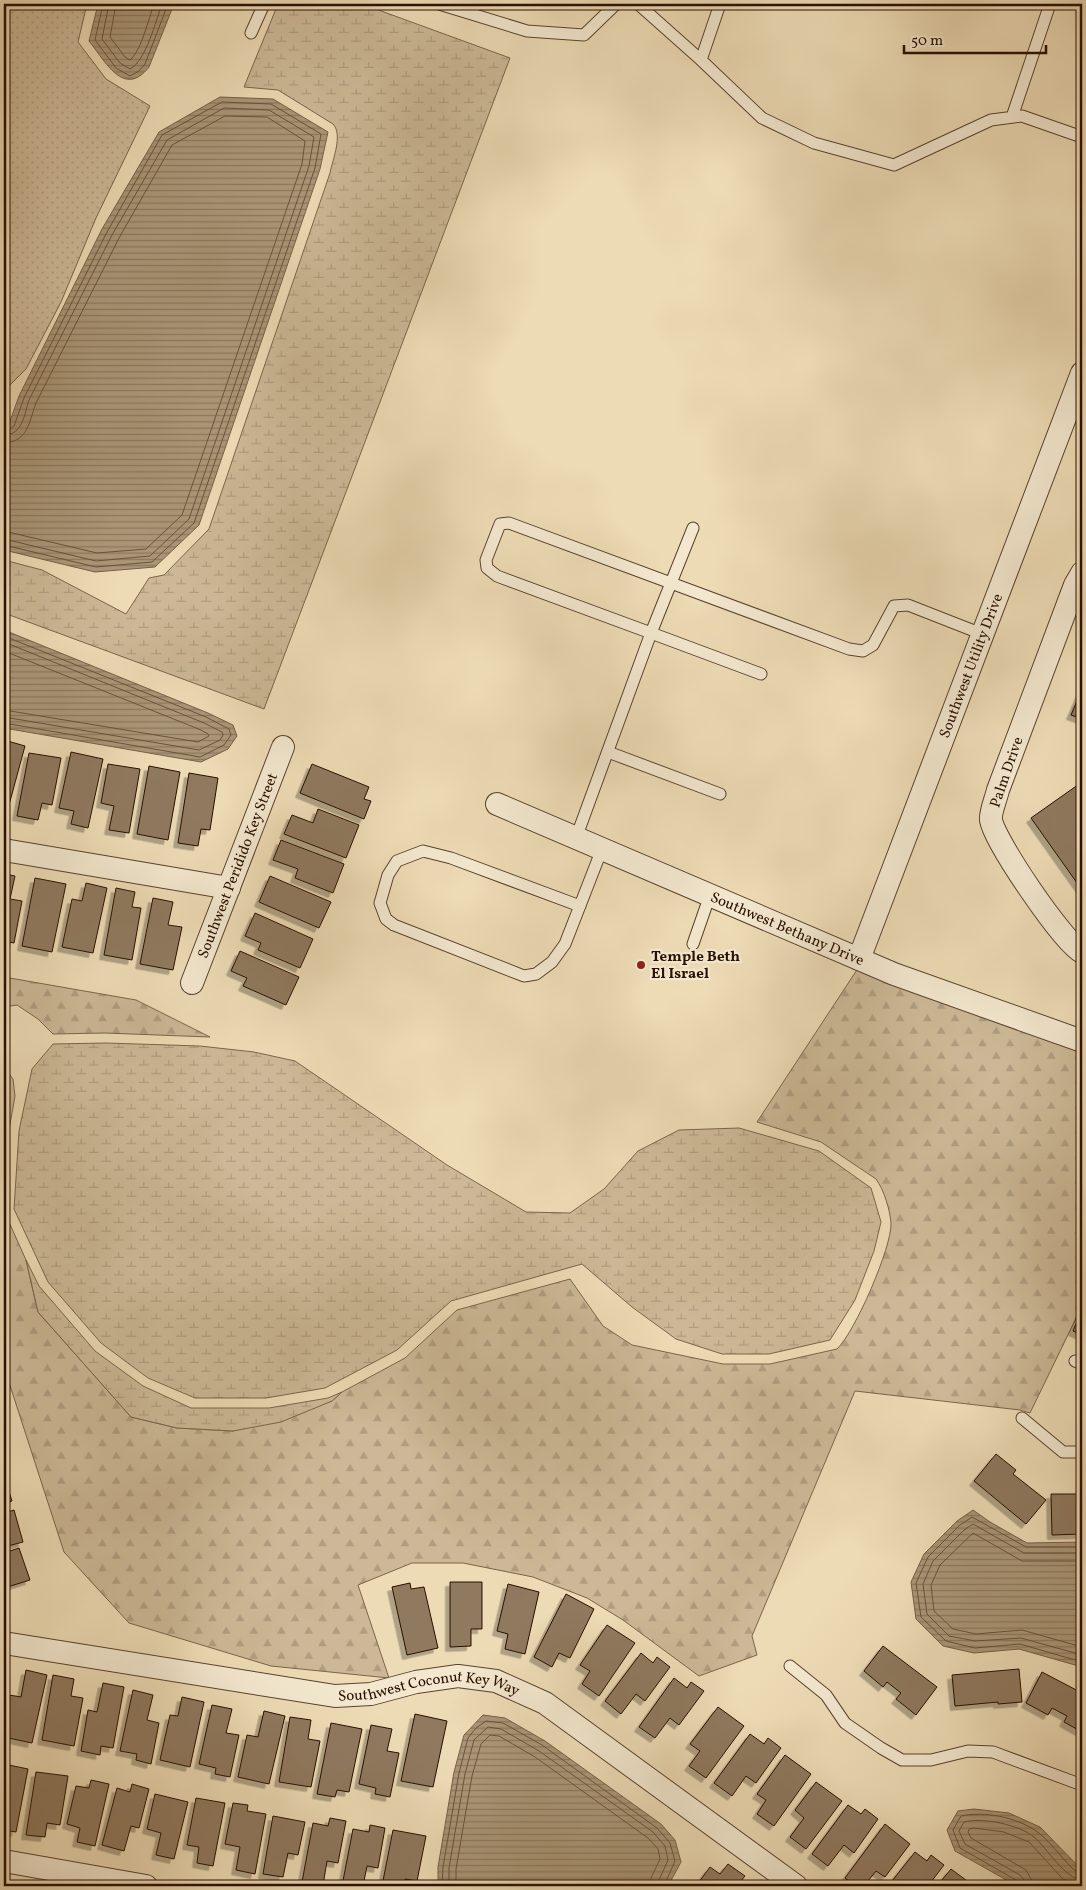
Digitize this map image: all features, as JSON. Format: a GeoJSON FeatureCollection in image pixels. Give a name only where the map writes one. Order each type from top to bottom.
{"type":"FeatureCollection","features":[{"type":"Feature","properties":{"kind":"street","name":"Southwest Utility Drive"},"geometry":{"type":"LineString","coordinates":[[859,959],[1082,373]]}},
{"type":"Feature","properties":{"kind":"street","name":"Palm Drive"},"geometry":{"type":"LineString","coordinates":[[1082,573],[1075,585],[998,790],[991,819],[999,841],[1054,923],[1076,949],[1082,952]]}},
{"type":"Feature","properties":{"kind":"street","name":"Southwest Peridido Key Street"},"geometry":{"type":"LineString","coordinates":[[192,983],[283,747]]}},
{"type":"Feature","properties":{"kind":"street","name":"Southwest Bethany Drive"},"geometry":{"type":"LineString","coordinates":[[496,804],[894,974],[1082,1041]]}},
{"type":"Feature","properties":{"kind":"street"},"geometry":{"type":"LineString","coordinates":[[4,850],[229,888]]}},
{"type":"Feature","properties":{"kind":"street","name":"Southwest Coconut Key Way"},"geometry":{"type":"LineString","coordinates":[[4,1643],[335,1696],[371,1694],[416,1682],[458,1676],[496,1681],[545,1703],[796,1886]]}},
{"type":"Feature","properties":{"kind":"street"},"geometry":{"type":"LineString","coordinates":[[4,1861],[146,1886]]}},
{"type":"Feature","properties":{"kind":"lane"},"geometry":{"type":"LineString","coordinates":[[251,33],[264,4]]}},
{"type":"Feature","properties":{"kind":"lane"},"geometry":{"type":"LineString","coordinates":[[439,4],[527,31],[584,35],[616,4]]}},
{"type":"Feature","properties":{"kind":"lane"},"geometry":{"type":"LineString","coordinates":[[638,4],[762,118],[814,143],[894,165],[990,120],[1022,116],[1082,137]]}},
{"type":"Feature","properties":{"kind":"lane"},"geometry":{"type":"LineString","coordinates":[[700,60],[720,4]]}},
{"type":"Feature","properties":{"kind":"lane"},"geometry":{"type":"LineString","coordinates":[[1012,117],[1050,4]]}},
{"type":"Feature","properties":{"kind":"lane"},"geometry":{"type":"LineString","coordinates":[[761,674],[497,576],[487,568],[486,560],[496,531],[500,524],[509,523],[849,649],[863,651],[873,646],[894,606],[908,605],[982,634]]}},
{"type":"Feature","properties":{"kind":"lane"},"geometry":{"type":"LineString","coordinates":[[576,838],[651,633],[693,528]]}},
{"type":"Feature","properties":{"kind":"lane"},"geometry":{"type":"LineString","coordinates":[[608,752],[720,794]]}},
{"type":"Feature","properties":{"kind":"lane"},"geometry":{"type":"LineString","coordinates":[[580,906],[451,858],[423,851],[397,861],[388,875],[380,904],[386,919],[394,925],[524,976],[536,974],[552,962],[565,944],[580,906],[602,849]]}},
{"type":"Feature","properties":{"kind":"lane"},"geometry":{"type":"LineString","coordinates":[[693,944],[710,895]]}},
{"type":"Feature","properties":{"kind":"lane"},"geometry":{"type":"LineString","coordinates":[[1022,1418],[1062,1452],[1082,1452]]}},
{"type":"Feature","properties":{"kind":"lane"},"geometry":{"type":"LineString","coordinates":[[790,1666],[826,1695],[845,1723],[902,1760],[931,1760],[968,1751],[993,1752],[1082,1785]]}},
{"type":"Feature","properties":{"kind":"green space"},"geometry":{"type":"Polygon","coordinates":[[[4,4],[87,4],[78,42],[106,79],[150,106],[96,218],[61,302],[26,369],[4,391],[4,4]]]}},
{"type":"Feature","properties":{"kind":"green space"},"geometry":{"type":"Polygon","coordinates":[[[278,4],[362,4],[510,58],[264,709],[4,613],[4,560],[42,570],[126,614],[149,578],[164,575],[209,529],[330,173],[337,140],[336,129],[333,124],[278,90],[244,87],[278,4]]]}},
{"type":"Feature","properties":{"kind":"green space"},"geometry":{"type":"Polygon","coordinates":[[[868,953],[1082,1040],[1082,1306],[1030,1413],[1020,1410],[855,1391],[752,1636],[757,1655],[699,1676],[623,1620],[587,1598],[533,1577],[463,1563],[412,1563],[358,1585],[389,1678],[271,1666],[129,1623],[64,1552],[4,1367],[4,1211],[26,1260],[38,1312],[131,1417],[177,1428],[233,1431],[332,1401],[342,1392],[405,1358],[457,1310],[570,1279],[603,1326],[632,1345],[723,1364],[770,1364],[837,1349],[845,1340],[862,1308],[886,1250],[891,1223],[886,1200],[876,1179],[821,1142],[757,1122],[868,953]]]}},
{"type":"Feature","properties":{"kind":"green space"},"geometry":{"type":"Polygon","coordinates":[[[4,977],[136,1000],[210,1037],[105,1033],[53,1034],[38,1019],[17,1005],[4,1007],[4,977]]]}},
{"type":"Feature","properties":{"kind":"green space"},"geometry":{"type":"Polygon","coordinates":[[[106,1043],[200,1046],[254,1052],[295,1061],[447,1165],[526,1212],[570,1213],[604,1189],[638,1151],[679,1130],[739,1128],[819,1151],[871,1188],[881,1222],[874,1251],[855,1300],[830,1340],[769,1354],[722,1354],[676,1339],[632,1307],[582,1264],[451,1301],[397,1350],[325,1388],[266,1398],[195,1398],[148,1378],[101,1343],[48,1282],[14,1209],[19,1131],[32,1069],[53,1044],[106,1043]]]}},
{"type":"Feature","properties":{"kind":"green space"},"geometry":{"type":"Polygon","coordinates":[[[4,1067],[13,1079],[15,1096],[9,1130],[4,1200],[4,1067]]]}},
{"type":"Feature","properties":{"kind":"green space"},"geometry":{"type":"Polygon","coordinates":[[[26,1260],[39,1286],[95,1351],[143,1386],[191,1408],[269,1408],[328,1398],[342,1392],[332,1401],[281,1422],[233,1431],[177,1428],[131,1417],[38,1312],[26,1260]]]}},
{"type":"Feature","properties":{"kind":"water"},"geometry":{"type":"Polygon","coordinates":[[[98,4],[174,4],[149,67],[140,76],[131,79],[123,78],[116,74],[89,41],[98,4]]]}},
{"type":"Feature","properties":{"kind":"water"},"geometry":{"type":"Polygon","coordinates":[[[220,97],[273,99],[328,132],[320,169],[199,525],[155,567],[95,572],[4,550],[4,424],[9,424],[19,396],[102,229],[159,132],[220,97]]]}},
{"type":"Feature","properties":{"kind":"water"},"geometry":{"type":"Polygon","coordinates":[[[4,630],[208,713],[233,725],[237,736],[228,749],[201,762],[4,728],[4,630]]]}},
{"type":"Feature","properties":{"kind":"water"},"geometry":{"type":"Polygon","coordinates":[[[973,1510],[1027,1543],[1082,1542],[1082,1667],[1019,1649],[974,1653],[943,1646],[916,1619],[911,1582],[924,1554],[957,1521],[973,1510]]]}},
{"type":"Feature","properties":{"kind":"water"},"geometry":{"type":"Polygon","coordinates":[[[483,1715],[505,1718],[545,1741],[661,1824],[675,1840],[681,1862],[668,1886],[438,1886],[438,1867],[454,1772],[464,1735],[483,1715]]]}},
{"type":"Feature","properties":{"kind":"water"},"geometry":{"type":"Polygon","coordinates":[[[974,1809],[1009,1813],[1040,1827],[1082,1870],[1082,1886],[1017,1886],[955,1851],[947,1830],[958,1811],[974,1809]]]}},
{"type":"Feature","properties":{"kind":"building"},"geometry":{"type":"Polygon","coordinates":[[[1082,689],[1082,719],[1071,715],[1082,689]]]}},
{"type":"Feature","properties":{"kind":"building"},"geometry":{"type":"Polygon","coordinates":[[[4,740],[25,746],[6,816],[4,815],[4,740]]]}},
{"type":"Feature","properties":{"kind":"building"},"geometry":{"type":"Polygon","coordinates":[[[71,752],[103,759],[88,828],[71,824],[74,811],[59,808],[71,752]]]}},
{"type":"Feature","properties":{"kind":"building"},"geometry":{"type":"Polygon","coordinates":[[[29,753],[61,758],[52,805],[42,803],[38,820],[17,816],[29,753]]]}},
{"type":"Feature","properties":{"kind":"building"},"geometry":{"type":"Polygon","coordinates":[[[108,764],[140,769],[129,833],[109,830],[114,806],[101,803],[108,764]]]}},
{"type":"Feature","properties":{"kind":"building"},"geometry":{"type":"Polygon","coordinates":[[[312,764],[369,787],[364,799],[371,801],[364,819],[300,793],[312,764]]]}},
{"type":"Feature","properties":{"kind":"building"},"geometry":{"type":"Polygon","coordinates":[[[149,766],[180,772],[168,840],[137,834],[149,766]]]}},
{"type":"Feature","properties":{"kind":"building"},"geometry":{"type":"Polygon","coordinates":[[[189,773],[218,778],[210,830],[201,829],[198,846],[178,843],[189,773]]]}},
{"type":"Feature","properties":{"kind":"building"},"geometry":{"type":"Polygon","coordinates":[[[1082,782],[1082,890],[1031,818],[1082,782]]]}},
{"type":"Feature","properties":{"kind":"building"},"geometry":{"type":"Polygon","coordinates":[[[318,809],[359,825],[346,858],[284,834],[292,815],[313,823],[318,809]]]}},
{"type":"Feature","properties":{"kind":"building"},"geometry":{"type":"Polygon","coordinates":[[[281,840],[344,864],[333,893],[295,878],[298,869],[273,860],[281,840]]]}},
{"type":"Feature","properties":{"kind":"building"},"geometry":{"type":"Polygon","coordinates":[[[4,874],[15,876],[10,899],[22,901],[14,943],[4,941],[4,874]]]}},
{"type":"Feature","properties":{"kind":"building"},"geometry":{"type":"Polygon","coordinates":[[[270,876],[331,902],[319,928],[259,902],[270,876]]]}},
{"type":"Feature","properties":{"kind":"building"},"geometry":{"type":"Polygon","coordinates":[[[35,878],[66,884],[52,952],[22,946],[35,878]]]}},
{"type":"Feature","properties":{"kind":"building"},"geometry":{"type":"Polygon","coordinates":[[[86,883],[107,888],[93,953],[62,947],[72,899],[82,901],[86,883]]]}},
{"type":"Feature","properties":{"kind":"building"},"geometry":{"type":"Polygon","coordinates":[[[116,888],[135,892],[132,907],[141,908],[132,960],[104,955],[116,888]]]}},
{"type":"Feature","properties":{"kind":"building"},"geometry":{"type":"Polygon","coordinates":[[[153,898],[173,902],[168,925],[182,927],[173,970],[140,964],[153,898]]]}},
{"type":"Feature","properties":{"kind":"building"},"geometry":{"type":"Polygon","coordinates":[[[255,913],[313,939],[300,968],[258,950],[261,943],[245,936],[255,913]]]}},
{"type":"Feature","properties":{"kind":"building"},"geometry":{"type":"Polygon","coordinates":[[[240,951],[299,977],[286,1005],[243,986],[247,978],[231,971],[240,951]]]}},
{"type":"Feature","properties":{"kind":"building"},"geometry":{"type":"Polygon","coordinates":[[[1082,1309],[1082,1335],[1073,1331],[1082,1309]]]}},
{"type":"Feature","properties":{"kind":"building"},"geometry":{"type":"Polygon","coordinates":[[[996,1454],[1016,1470],[1013,1474],[1046,1500],[1026,1524],[974,1481],[996,1454]]]}},
{"type":"Feature","properties":{"kind":"building"},"geometry":{"type":"Polygon","coordinates":[[[4,1476],[12,1501],[4,1504],[4,1476]]]}},
{"type":"Feature","properties":{"kind":"building"},"geometry":{"type":"Polygon","coordinates":[[[1051,1494],[1082,1494],[1082,1534],[1052,1535],[1051,1494]]]}},
{"type":"Feature","properties":{"kind":"building"},"geometry":{"type":"Polygon","coordinates":[[[14,1510],[23,1542],[4,1547],[4,1513],[14,1510]]]}},
{"type":"Feature","properties":{"kind":"building"},"geometry":{"type":"Polygon","coordinates":[[[19,1548],[30,1580],[4,1588],[4,1553],[19,1548]]]}},
{"type":"Feature","properties":{"kind":"building"},"geometry":{"type":"Polygon","coordinates":[[[450,1582],[482,1582],[482,1629],[471,1629],[471,1646],[450,1647],[450,1582]]]}},
{"type":"Feature","properties":{"kind":"building"},"geometry":{"type":"Polygon","coordinates":[[[410,1583],[411,1589],[424,1587],[438,1648],[407,1655],[392,1587],[410,1583]]]}},
{"type":"Feature","properties":{"kind":"building"},"geometry":{"type":"Polygon","coordinates":[[[508,1584],[539,1592],[525,1654],[505,1649],[508,1634],[497,1631],[508,1584]]]}},
{"type":"Feature","properties":{"kind":"building"},"geometry":{"type":"Polygon","coordinates":[[[566,1594],[594,1609],[570,1658],[559,1653],[552,1667],[534,1657],[566,1594]]]}},
{"type":"Feature","properties":{"kind":"building"},"geometry":{"type":"Polygon","coordinates":[[[607,1625],[635,1643],[599,1696],[582,1684],[590,1671],[580,1665],[607,1625]]]}},
{"type":"Feature","properties":{"kind":"building"},"geometry":{"type":"Polygon","coordinates":[[[883,1646],[937,1687],[916,1715],[896,1699],[901,1693],[887,1682],[883,1687],[864,1671],[883,1646]]]}},
{"type":"Feature","properties":{"kind":"building"},"geometry":{"type":"Polygon","coordinates":[[[641,1653],[653,1663],[657,1657],[670,1667],[645,1701],[636,1694],[621,1714],[605,1701],[641,1653]]]}},
{"type":"Feature","properties":{"kind":"building"},"geometry":{"type":"Polygon","coordinates":[[[1019,1669],[1022,1702],[955,1706],[952,1675],[1019,1669]]]}},
{"type":"Feature","properties":{"kind":"building"},"geometry":{"type":"Polygon","coordinates":[[[26,1670],[47,1675],[32,1743],[4,1737],[4,1721],[9,1695],[21,1697],[26,1670]]]}},
{"type":"Feature","properties":{"kind":"building"},"geometry":{"type":"Polygon","coordinates":[[[1042,1672],[1082,1693],[1082,1732],[1064,1722],[1067,1716],[1052,1708],[1048,1715],[1026,1703],[1042,1672]]]}},
{"type":"Feature","properties":{"kind":"building"},"geometry":{"type":"Polygon","coordinates":[[[53,1675],[74,1679],[71,1696],[83,1698],[74,1746],[42,1740],[53,1675]]]}},
{"type":"Feature","properties":{"kind":"building"},"geometry":{"type":"Polygon","coordinates":[[[674,1678],[687,1688],[691,1682],[704,1691],[679,1725],[670,1718],[655,1738],[639,1727],[674,1678]]]}},
{"type":"Feature","properties":{"kind":"building"},"geometry":{"type":"Polygon","coordinates":[[[103,1683],[124,1687],[113,1748],[101,1746],[100,1755],[81,1751],[88,1710],[97,1712],[103,1683]]]}},
{"type":"Feature","properties":{"kind":"building"},"geometry":{"type":"Polygon","coordinates":[[[133,1690],[153,1695],[147,1720],[159,1723],[151,1764],[136,1760],[137,1754],[120,1751],[133,1690]]]}},
{"type":"Feature","properties":{"kind":"building"},"geometry":{"type":"Polygon","coordinates":[[[182,1697],[204,1702],[190,1767],[160,1760],[170,1715],[178,1716],[182,1697]]]}},
{"type":"Feature","properties":{"kind":"building"},"geometry":{"type":"Polygon","coordinates":[[[212,1705],[232,1709],[226,1733],[239,1735],[230,1777],[215,1774],[216,1768],[199,1764],[212,1705]]]}},
{"type":"Feature","properties":{"kind":"building"},"geometry":{"type":"Polygon","coordinates":[[[718,1707],[744,1726],[706,1778],[689,1766],[700,1751],[690,1744],[718,1707]]]}},
{"type":"Feature","properties":{"kind":"building"},"geometry":{"type":"Polygon","coordinates":[[[264,1711],[285,1716],[269,1784],[238,1777],[247,1735],[258,1737],[264,1711]]]}},
{"type":"Feature","properties":{"kind":"building"},"geometry":{"type":"Polygon","coordinates":[[[415,1714],[447,1721],[433,1787],[401,1781],[415,1714]]]}},
{"type":"Feature","properties":{"kind":"building"},"geometry":{"type":"Polygon","coordinates":[[[290,1717],[311,1720],[308,1739],[320,1741],[311,1787],[279,1782],[290,1717]]]}},
{"type":"Feature","properties":{"kind":"building"},"geometry":{"type":"Polygon","coordinates":[[[331,1723],[362,1729],[349,1792],[337,1790],[335,1797],[317,1794],[331,1723]]]}},
{"type":"Feature","properties":{"kind":"building"},"geometry":{"type":"Polygon","coordinates":[[[371,1725],[392,1729],[387,1751],[399,1753],[390,1797],[375,1794],[376,1788],[359,1784],[371,1725]]]}},
{"type":"Feature","properties":{"kind":"building"},"geometry":{"type":"Polygon","coordinates":[[[750,1734],[764,1744],[768,1738],[781,1748],[756,1783],[746,1776],[732,1796],[714,1783],[750,1734]]]}},
{"type":"Feature","properties":{"kind":"building"},"geometry":{"type":"Polygon","coordinates":[[[785,1755],[811,1774],[774,1826],[757,1814],[766,1800],[757,1794],[785,1755]]]}},
{"type":"Feature","properties":{"kind":"building"},"geometry":{"type":"Polygon","coordinates":[[[4,1764],[28,1769],[16,1832],[4,1830],[4,1764]]]}},
{"type":"Feature","properties":{"kind":"building"},"geometry":{"type":"Polygon","coordinates":[[[36,1772],[68,1776],[60,1825],[47,1823],[45,1837],[26,1835],[36,1772]]]}},
{"type":"Feature","properties":{"kind":"building"},"geometry":{"type":"Polygon","coordinates":[[[91,1780],[109,1784],[95,1846],[77,1842],[80,1828],[67,1824],[76,1786],[89,1788],[91,1780]]]}},
{"type":"Feature","properties":{"kind":"building"},"geometry":{"type":"Polygon","coordinates":[[[816,1782],[842,1801],[806,1849],[790,1837],[804,1818],[795,1810],[816,1782]]]}},
{"type":"Feature","properties":{"kind":"building"},"geometry":{"type":"Polygon","coordinates":[[[132,1784],[149,1789],[139,1828],[131,1826],[124,1851],[102,1845],[117,1788],[130,1792],[132,1784]]]}},
{"type":"Feature","properties":{"kind":"building"},"geometry":{"type":"Polygon","coordinates":[[[155,1794],[188,1802],[174,1859],[156,1855],[161,1833],[147,1829],[155,1794]]]}},
{"type":"Feature","properties":{"kind":"building"},"geometry":{"type":"Polygon","coordinates":[[[196,1798],[225,1803],[213,1866],[197,1863],[199,1847],[187,1845],[196,1798]]]}},
{"type":"Feature","properties":{"kind":"building"},"geometry":{"type":"Polygon","coordinates":[[[233,1803],[248,1805],[247,1811],[266,1814],[255,1874],[236,1870],[240,1847],[225,1844],[233,1803]]]}},
{"type":"Feature","properties":{"kind":"building"},"geometry":{"type":"Polygon","coordinates":[[[848,1805],[861,1814],[865,1809],[878,1819],[854,1853],[844,1845],[828,1866],[812,1854],[848,1805]]]}},
{"type":"Feature","properties":{"kind":"building"},"geometry":{"type":"Polygon","coordinates":[[[273,1816],[305,1822],[298,1855],[288,1853],[283,1877],[263,1874],[273,1816]]]}},
{"type":"Feature","properties":{"kind":"building"},"geometry":{"type":"Polygon","coordinates":[[[330,1818],[346,1821],[338,1863],[327,1861],[323,1885],[302,1882],[313,1823],[328,1826],[330,1818]]]}},
{"type":"Feature","properties":{"kind":"building"},"geometry":{"type":"Polygon","coordinates":[[[885,1824],[910,1844],[885,1877],[876,1871],[864,1886],[856,1886],[845,1878],[885,1824]]]}},
{"type":"Feature","properties":{"kind":"building"},"geometry":{"type":"Polygon","coordinates":[[[370,1825],[385,1828],[378,1868],[367,1866],[363,1886],[342,1886],[353,1829],[369,1832],[370,1825]]]}},
{"type":"Feature","properties":{"kind":"building"},"geometry":{"type":"Polygon","coordinates":[[[393,1830],[426,1836],[417,1881],[405,1879],[404,1886],[382,1886],[393,1830]]]}},
{"type":"Feature","properties":{"kind":"building"},"geometry":{"type":"Polygon","coordinates":[[[915,1852],[927,1861],[931,1855],[944,1865],[928,1886],[888,1886],[915,1852]]]}},
{"type":"Feature","properties":{"kind":"building"},"geometry":{"type":"Polygon","coordinates":[[[728,1864],[745,1876],[737,1886],[696,1886],[710,1867],[720,1874],[728,1864]]]}},
{"type":"Feature","properties":{"kind":"building"},"geometry":{"type":"Polygon","coordinates":[[[951,1869],[974,1886],[937,1886],[951,1869]]]}},
{"type":"Feature","properties":{"kind":"place","name":"Temple Beth El Israel"},"geometry":{"type":"Point","coordinates":[641,965]}}]}
